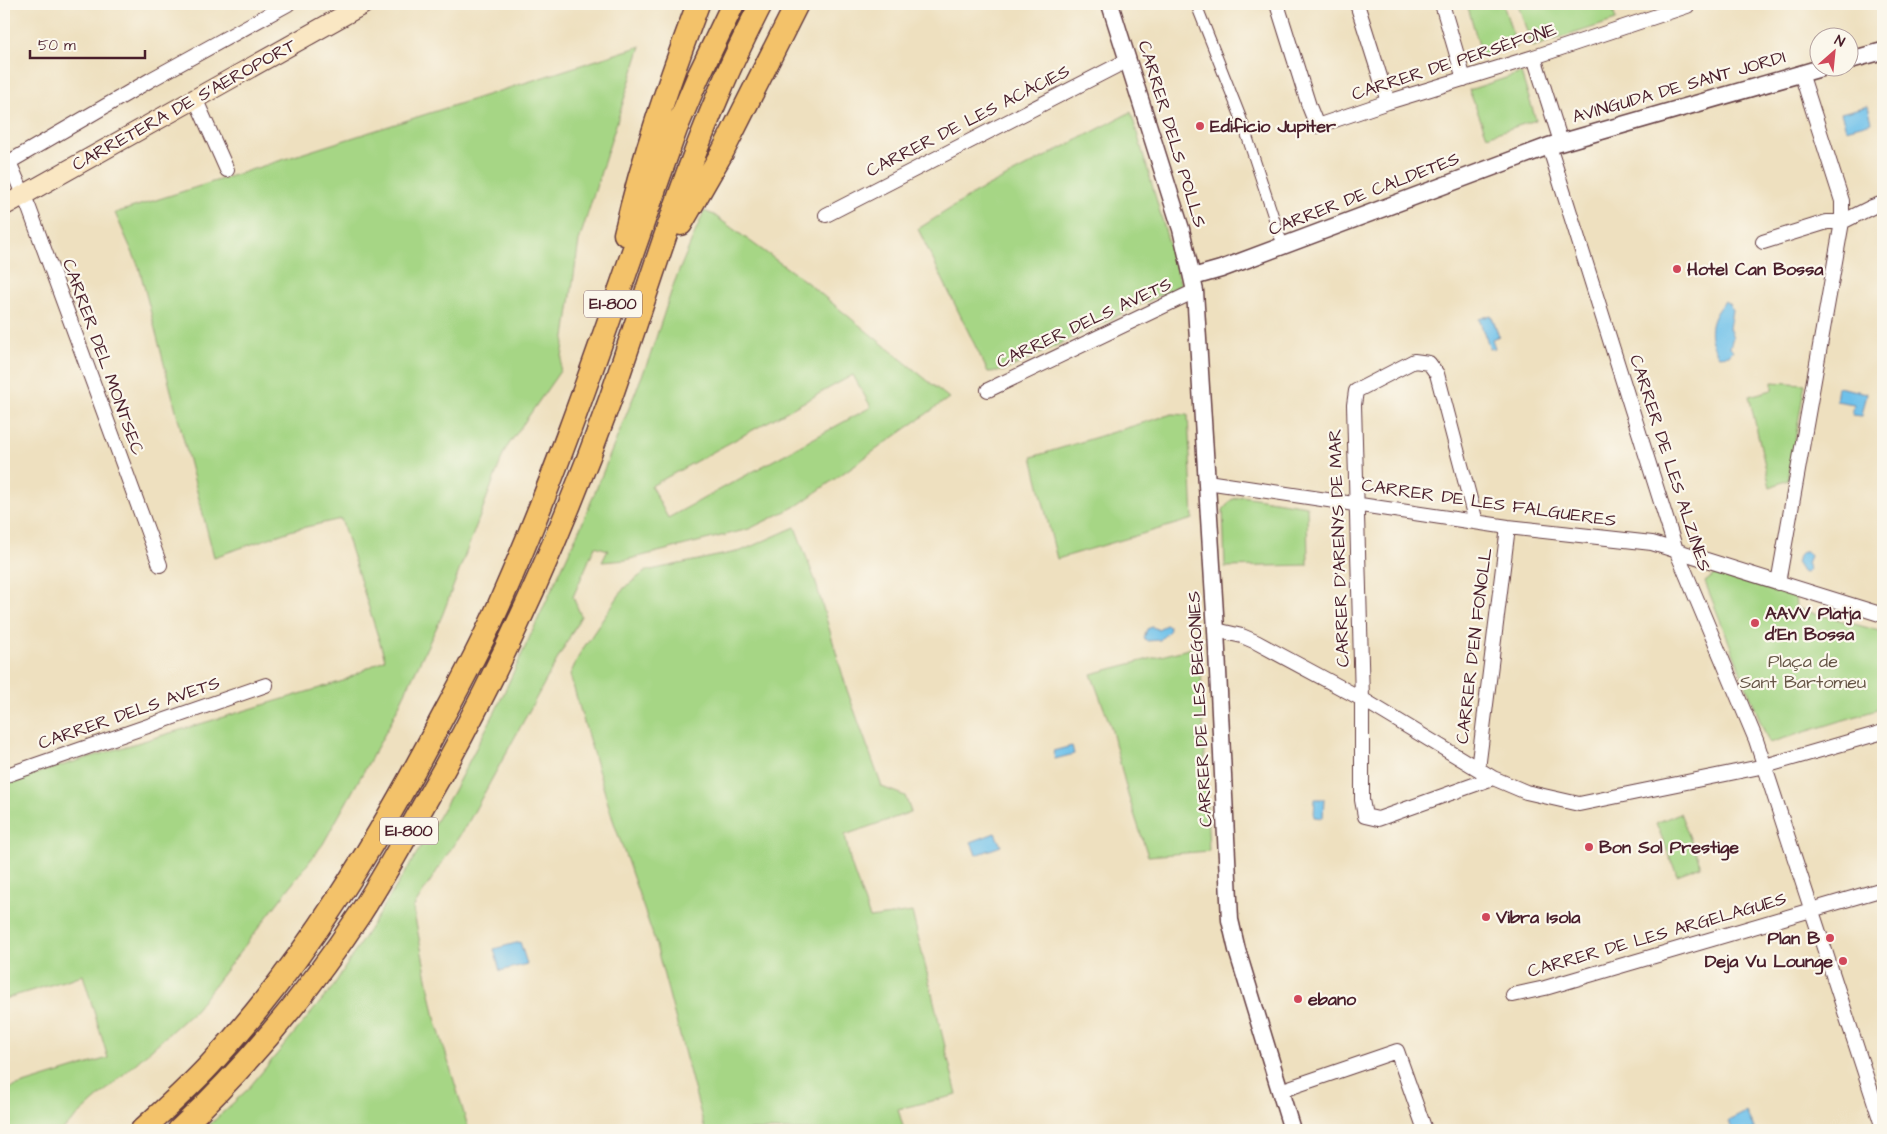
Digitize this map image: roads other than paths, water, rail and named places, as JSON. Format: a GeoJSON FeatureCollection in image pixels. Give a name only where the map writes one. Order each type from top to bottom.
{"type":"FeatureCollection","features":[{"type":"Feature","properties":{"kind":"highway"},"geometry":{"type":"LineString","coordinates":[[614,304],[622,251],[634,194],[662,103],[698,4]]}},
{"type":"Feature","properties":{"kind":"highway","name":"EI-800"},"geometry":{"type":"LineString","coordinates":[[142,1130],[197,1078],[290,968],[339,897],[391,813],[459,686],[498,606],[536,515],[676,129],[698,76],[732,4]]}},
{"type":"Feature","properties":{"kind":"highway","name":"EI-800"},"geometry":{"type":"LineString","coordinates":[[179,1130],[237,1074],[310,986],[361,912],[449,762],[523,616],[568,508],[609,401],[710,115],[720,89],[761,4]]}},
{"type":"Feature","properties":{"kind":"highway"},"geometry":{"type":"LineString","coordinates":[[654,270],[723,150],[797,4]]}},
{"type":"Feature","properties":{"kind":"main road","name":"CARRETERA DE S'AEROPORT"},"geometry":{"type":"LineString","coordinates":[[4,206],[364,4]]}},
{"type":"Feature","properties":{"kind":"street","name":"CARRETERA DE S'AEROPORT"},"geometry":{"type":"LineString","coordinates":[[7,163],[152,79],[288,4]]}},
{"type":"Feature","properties":{"kind":"street","name":"CARRER DELS POLLS"},"geometry":{"type":"LineString","coordinates":[[1110,4],[1181,229],[1194,284]]}},
{"type":"Feature","properties":{"kind":"street"},"geometry":{"type":"LineString","coordinates":[[1196,4],[1241,118],[1283,246]]}},
{"type":"Feature","properties":{"kind":"street","name":"CARRER DE PERSÈFONE"},"geometry":{"type":"LineString","coordinates":[[1277,4],[1317,126],[1534,57],[1687,5]]}},
{"type":"Feature","properties":{"kind":"street"},"geometry":{"type":"LineString","coordinates":[[1357,4],[1388,102]]}},
{"type":"Feature","properties":{"kind":"street"},"geometry":{"type":"LineString","coordinates":[[1442,4],[1464,78]]}},
{"type":"Feature","properties":{"kind":"street"},"geometry":{"type":"LineString","coordinates":[[1860,57],[1883,51]]}},
{"type":"Feature","properties":{"kind":"street","name":"CARRER DE LES ALZINES"},"geometry":{"type":"LineString","coordinates":[[1534,57],[1555,144],[1676,550],[1756,740],[1883,1128]]}},
{"type":"Feature","properties":{"kind":"street","name":"CARRER DE LES ACÀCIES"},"geometry":{"type":"LineString","coordinates":[[826,215],[1128,60]]}},
{"type":"Feature","properties":{"kind":"street","name":"AVINGUDA DE SANT JORDI"},"geometry":{"type":"LineString","coordinates":[[1555,144],[1810,71]]}},
{"type":"Feature","properties":{"kind":"street"},"geometry":{"type":"LineString","coordinates":[[1778,583],[1842,222],[1842,201],[1801,73]]}},
{"type":"Feature","properties":{"kind":"street"},"geometry":{"type":"LineString","coordinates":[[195,98],[227,170]]}},
{"type":"Feature","properties":{"kind":"street","name":"CARRER DE CALDETES"},"geometry":{"type":"LineString","coordinates":[[1194,284],[1283,246],[1555,144]]}},
{"type":"Feature","properties":{"kind":"street","name":"CARRER DEL MONTSEC"},"geometry":{"type":"LineString","coordinates":[[7,163],[24,194],[160,566]]}},
{"type":"Feature","properties":{"kind":"street"},"geometry":{"type":"LineString","coordinates":[[1763,242],[1827,222],[1842,222],[1883,203]]}},
{"type":"Feature","properties":{"kind":"street","name":"CARRER DELS AVETS"},"geometry":{"type":"LineString","coordinates":[[988,390],[1194,284]]}},
{"type":"Feature","properties":{"kind":"street","name":"CARRER DE LES BEGONIES"},"geometry":{"type":"LineString","coordinates":[[1194,284],[1216,630],[1230,920],[1237,950],[1292,1130]]}},
{"type":"Feature","properties":{"kind":"street","name":"CARRER D'ARENYS DE MAR"},"geometry":{"type":"LineString","coordinates":[[1476,522],[1437,374],[1429,363],[1414,361],[1356,391],[1354,405],[1362,699],[1362,800],[1365,816],[1378,819],[1493,778]]}},
{"type":"Feature","properties":{"kind":"street","name":"CARRER DE LES FALGUERES"},"geometry":{"type":"LineString","coordinates":[[1207,482],[1508,527],[1652,543],[1883,615]]}},
{"type":"Feature","properties":{"kind":"street","name":"CARRER D'EN FONOLL"},"geometry":{"type":"LineString","coordinates":[[1478,769],[1508,527]]}},
{"type":"Feature","properties":{"kind":"street"},"geometry":{"type":"LineString","coordinates":[[1216,630],[1242,636],[1256,642],[1362,699],[1493,778],[1526,792],[1579,804],[1764,766],[1883,732]]}},
{"type":"Feature","properties":{"kind":"street","name":"CARRER DELS AVETS"},"geometry":{"type":"LineString","coordinates":[[4,776],[266,686]]}},
{"type":"Feature","properties":{"kind":"street","name":"CARRER DE LES ARGELAGUES"},"geometry":{"type":"LineString","coordinates":[[1513,996],[1883,889]]}},
{"type":"Feature","properties":{"kind":"street"},"geometry":{"type":"LineString","coordinates":[[1280,1091],[1397,1052],[1425,1130]]}},
{"type":"Feature","properties":{"kind":"water"},"geometry":{"type":"Polygon","coordinates":[[[1868,106],[1872,122],[1846,129],[1841,113],[1868,106]]]}},
{"type":"Feature","properties":{"kind":"water"},"geometry":{"type":"Polygon","coordinates":[[[1725,301],[1732,310],[1729,328],[1733,337],[1730,347],[1733,350],[1729,355],[1719,356],[1712,341],[1711,327],[1715,314],[1725,301]]]}},
{"type":"Feature","properties":{"kind":"water"},"geometry":{"type":"Polygon","coordinates":[[[1491,315],[1499,336],[1492,339],[1495,348],[1490,349],[1479,319],[1491,315]]]}},
{"type":"Feature","properties":{"kind":"water"},"geometry":{"type":"Polygon","coordinates":[[[1838,387],[1867,393],[1862,416],[1852,415],[1854,404],[1836,401],[1838,387]]]}},
{"type":"Feature","properties":{"kind":"water"},"geometry":{"type":"Polygon","coordinates":[[[1806,551],[1810,556],[1807,563],[1810,570],[1806,573],[1802,572],[1797,564],[1799,555],[1806,551]]]}},
{"type":"Feature","properties":{"kind":"water"},"geometry":{"type":"Polygon","coordinates":[[[1166,625],[1169,626],[1170,630],[1160,640],[1147,641],[1144,638],[1147,629],[1152,627],[1158,629],[1166,625]]]}},
{"type":"Feature","properties":{"kind":"water"},"geometry":{"type":"Polygon","coordinates":[[[1072,746],[1074,754],[1055,759],[1053,751],[1072,746]]]}},
{"type":"Feature","properties":{"kind":"water"},"geometry":{"type":"Polygon","coordinates":[[[1315,799],[1324,799],[1323,818],[1314,817],[1315,799]]]}},
{"type":"Feature","properties":{"kind":"water"},"geometry":{"type":"Polygon","coordinates":[[[995,833],[1001,846],[976,855],[971,842],[995,833]]]}},
{"type":"Feature","properties":{"kind":"water"},"geometry":{"type":"Polygon","coordinates":[[[520,942],[527,964],[500,971],[494,949],[520,942]]]}},
{"type":"Feature","properties":{"kind":"water"},"geometry":{"type":"Polygon","coordinates":[[[1746,1112],[1755,1130],[1733,1130],[1728,1121],[1746,1112]]]}},
{"type":"Feature","properties":{"kind":"place","name":"Edificio Jupiter"},"geometry":{"type":"Point","coordinates":[1200,126]}},
{"type":"Feature","properties":{"kind":"place","name":"Hotel Can Bossa"},"geometry":{"type":"Point","coordinates":[1677,269]}},
{"type":"Feature","properties":{"kind":"place","name":"AAVV Platja d'En Bossa"},"geometry":{"type":"Point","coordinates":[1755,623]}},
{"type":"Feature","properties":{"kind":"place","name":"Bon Sol Prestige"},"geometry":{"type":"Point","coordinates":[1589,847]}},
{"type":"Feature","properties":{"kind":"place","name":"Vibra Isola"},"geometry":{"type":"Point","coordinates":[1486,917]}},
{"type":"Feature","properties":{"kind":"place","name":"Plan B"},"geometry":{"type":"Point","coordinates":[1830,938]}},
{"type":"Feature","properties":{"kind":"place","name":"Deja Vu Lounge"},"geometry":{"type":"Point","coordinates":[1843,961]}},
{"type":"Feature","properties":{"kind":"place","name":"ebano"},"geometry":{"type":"Point","coordinates":[1298,999]}},
{"type":"Feature","properties":{"kind":"park label","name":"Plaça de Sant Bartomeu"},"geometry":{"type":"Point","coordinates":[1803,671]}}]}
